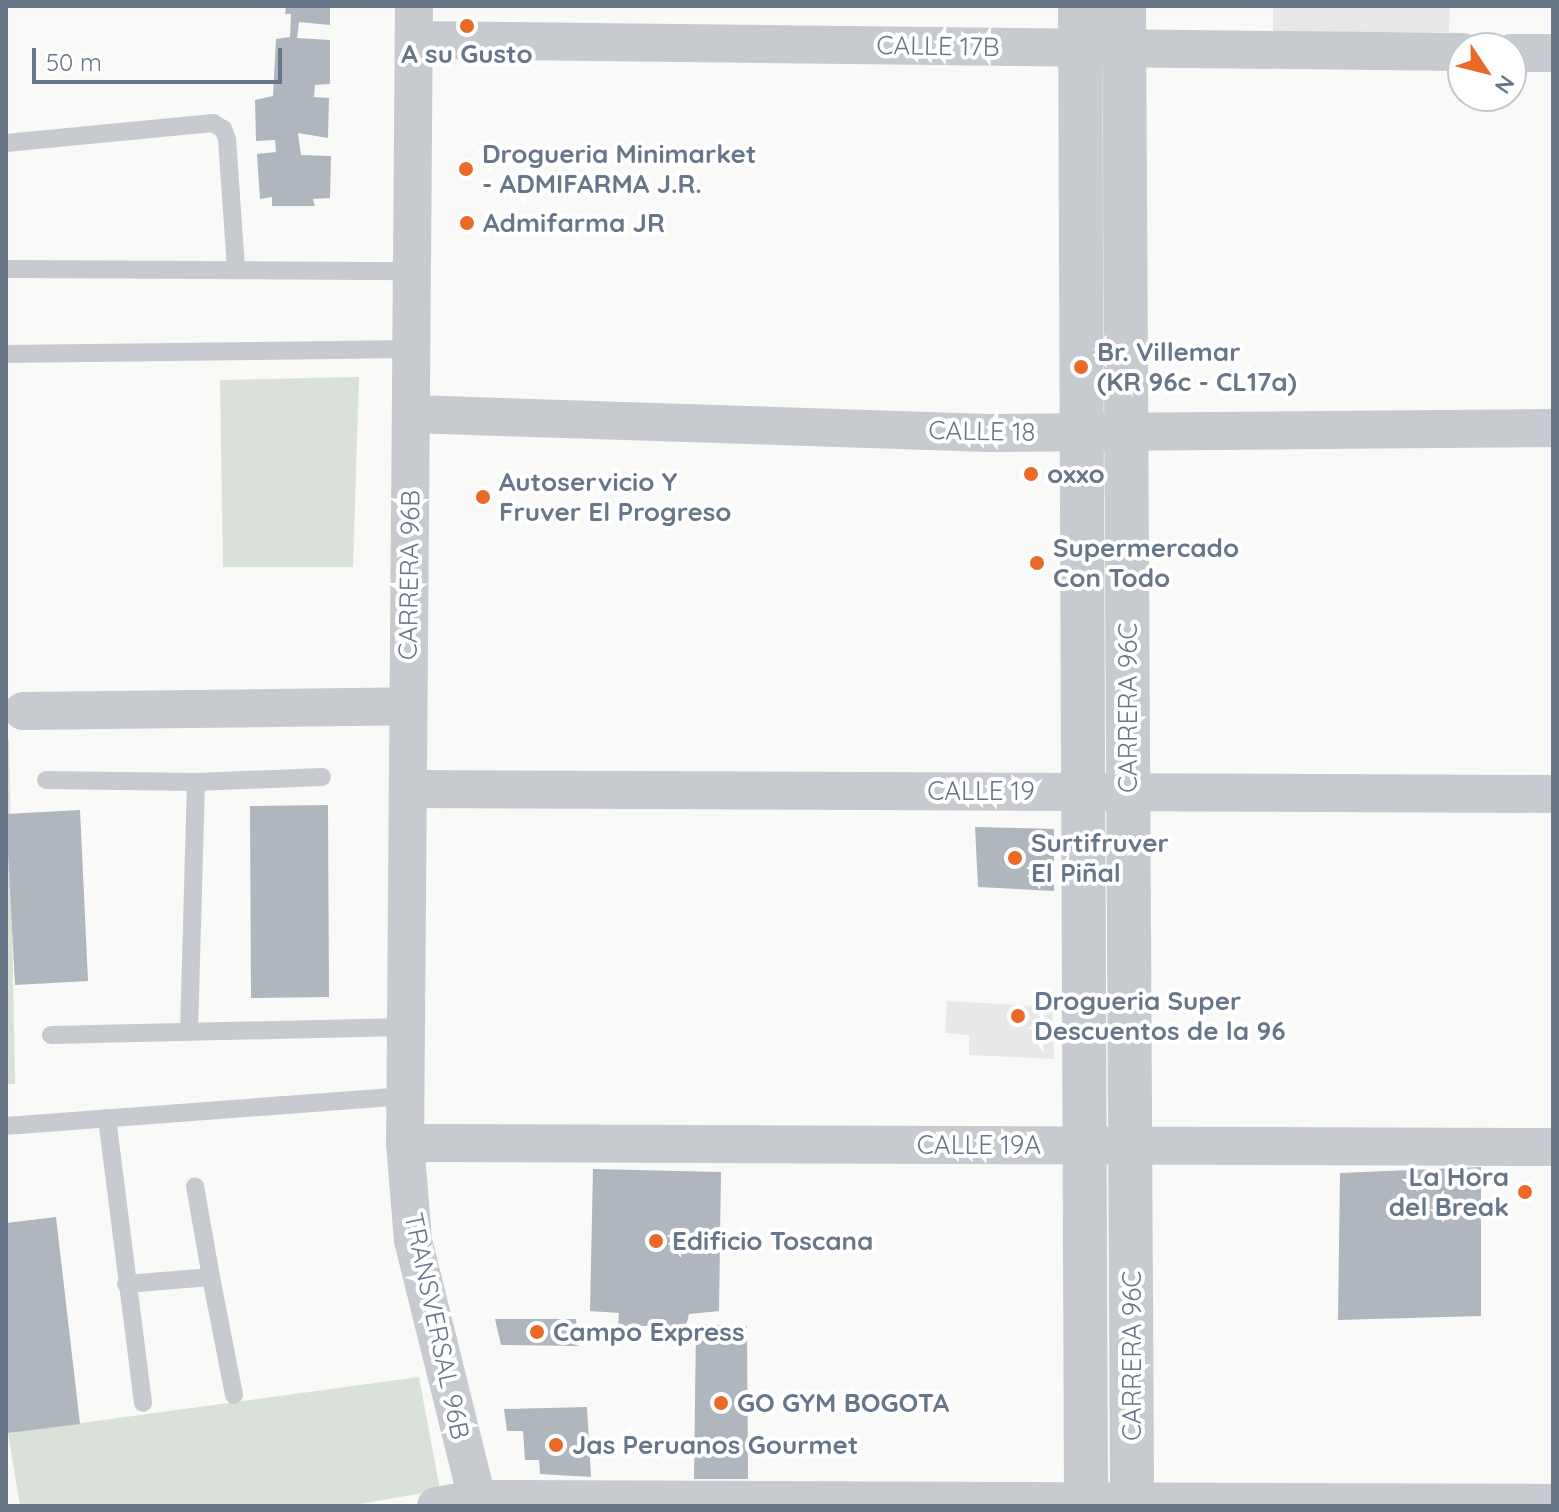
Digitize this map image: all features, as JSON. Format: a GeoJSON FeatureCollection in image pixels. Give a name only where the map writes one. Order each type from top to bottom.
{"type":"FeatureCollection","features":[{"type":"Feature","properties":{"kind":"street","name":"CALLE 17B"},"geometry":{"type":"LineString","coordinates":[[414,23],[1124,27],[1447,51]]}},
{"type":"Feature","properties":{"kind":"street","name":"CARRERA 96B"},"geometry":{"type":"LineString","coordinates":[[405,1143],[414,23]]}},
{"type":"Feature","properties":{"kind":"street","name":"CARRERA 96C"},"geometry":{"type":"LineString","coordinates":[[1080,27],[1086,1504]]}},
{"type":"Feature","properties":{"kind":"street","name":"CARRERA 96C"},"geometry":{"type":"LineString","coordinates":[[1124,27],[1132,1504]]}},
{"type":"Feature","properties":{"kind":"street"},"geometry":{"type":"LineString","coordinates":[[1527,53],[1553,53]]}},
{"type":"Feature","properties":{"kind":"street","name":"CALLE 18"},"geometry":{"type":"LineString","coordinates":[[411,414],[989,433],[1553,428]]}},
{"type":"Feature","properties":{"kind":"street"},"geometry":{"type":"LineString","coordinates":[[23,711],[407,706]]}},
{"type":"Feature","properties":{"kind":"street","name":"CALLE 19"},"geometry":{"type":"LineString","coordinates":[[408,789],[1553,794]]}},
{"type":"Feature","properties":{"kind":"street","name":"CALLE 19A"},"geometry":{"type":"LineString","coordinates":[[405,1143],[1553,1147]]}},
{"type":"Feature","properties":{"kind":"street","name":"TRANSVERSAL 96B"},"geometry":{"type":"LineString","coordinates":[[405,1143],[413,1240],[477,1503]]}},
{"type":"Feature","properties":{"kind":"street"},"geometry":{"type":"LineString","coordinates":[[436,1506],[477,1503],[1553,1503]]}},
{"type":"Feature","properties":{"kind":"lane"},"geometry":{"type":"LineString","coordinates":[[6,143],[213,123],[223,129],[227,139],[236,269]]}},
{"type":"Feature","properties":{"kind":"lane"},"geometry":{"type":"LineString","coordinates":[[6,269],[412,271]]}},
{"type":"Feature","properties":{"kind":"lane"},"geometry":{"type":"LineString","coordinates":[[6,354],[412,349]]}},
{"type":"Feature","properties":{"kind":"lane"},"geometry":{"type":"LineString","coordinates":[[46,780],[196,782],[322,777]]}},
{"type":"Feature","properties":{"kind":"lane"},"geometry":{"type":"LineString","coordinates":[[189,1032],[196,782]]}},
{"type":"Feature","properties":{"kind":"lane"},"geometry":{"type":"LineString","coordinates":[[51,1035],[406,1027]]}},
{"type":"Feature","properties":{"kind":"lane"},"geometry":{"type":"LineString","coordinates":[[6,1126],[406,1096]]}},
{"type":"Feature","properties":{"kind":"lane"},"geometry":{"type":"LineString","coordinates":[[107,1118],[143,1403]]}},
{"type":"Feature","properties":{"kind":"lane"},"geometry":{"type":"LineString","coordinates":[[195,1186],[234,1395]]}},
{"type":"Feature","properties":{"kind":"lane"},"geometry":{"type":"LineString","coordinates":[[126,1284],[211,1277]]}},
{"type":"Feature","properties":{"kind":"shaded area"},"geometry":{"type":"Polygon","coordinates":[[[1273,6],[1450,6],[1449,32],[1273,32],[1273,6]]]}},
{"type":"Feature","properties":{"kind":"shaded area"},"geometry":{"type":"Polygon","coordinates":[[[359,377],[353,567],[223,567],[220,380],[359,377]]]}},
{"type":"Feature","properties":{"kind":"shaded area"},"geometry":{"type":"Polygon","coordinates":[[[6,739],[9,739],[15,1084],[6,1084],[6,739]]]}},
{"type":"Feature","properties":{"kind":"shaded area"},"geometry":{"type":"Polygon","coordinates":[[[947,1001],[1052,1007],[1054,1059],[969,1055],[969,1035],[945,1033],[947,1001]]]}},
{"type":"Feature","properties":{"kind":"shaded area"},"geometry":{"type":"Polygon","coordinates":[[[419,1377],[440,1490],[348,1506],[20,1506],[8,1433],[419,1377]]]}},
{"type":"Feature","properties":{"kind":"building"},"geometry":{"type":"Polygon","coordinates":[[[286,6],[330,6],[330,25],[299,22],[297,38],[330,40],[330,84],[315,85],[314,97],[329,98],[328,138],[298,133],[301,155],[331,156],[330,198],[313,199],[315,206],[272,206],[272,197],[260,199],[257,154],[276,152],[275,140],[256,141],[255,100],[273,96],[276,39],[290,37],[291,14],[285,14],[286,6]]]}},
{"type":"Feature","properties":{"kind":"building"},"geometry":{"type":"Polygon","coordinates":[[[328,805],[329,997],[251,998],[250,806],[328,805]]]}},
{"type":"Feature","properties":{"kind":"building"},"geometry":{"type":"Polygon","coordinates":[[[80,810],[88,981],[15,985],[6,814],[80,810]]]}},
{"type":"Feature","properties":{"kind":"building","name":"Surtifruver El Piñal"},"geometry":{"type":"Polygon","coordinates":[[[975,827],[1054,829],[1054,891],[978,887],[975,827]]]}},
{"type":"Feature","properties":{"kind":"building"},"geometry":{"type":"Polygon","coordinates":[[[1481,1167],[1481,1316],[1338,1320],[1340,1173],[1481,1167]]]}},
{"type":"Feature","properties":{"kind":"building","name":"Edificio Toscana"},"geometry":{"type":"Polygon","coordinates":[[[593,1169],[721,1172],[719,1311],[689,1314],[686,1326],[618,1326],[619,1313],[590,1311],[593,1169]]]}},
{"type":"Feature","properties":{"kind":"building"},"geometry":{"type":"Polygon","coordinates":[[[56,1217],[80,1424],[8,1433],[6,1223],[56,1217]]]}},
{"type":"Feature","properties":{"kind":"building","name":"Campo Express"},"geometry":{"type":"Polygon","coordinates":[[[495,1319],[576,1319],[578,1346],[501,1345],[495,1319]]]}},
{"type":"Feature","properties":{"kind":"building","name":"GO GYM BOGOTA"},"geometry":{"type":"Polygon","coordinates":[[[696,1324],[747,1326],[748,1479],[694,1479],[696,1324]]]}},
{"type":"Feature","properties":{"kind":"building","name":"Jas Peruanos Gourmet"},"geometry":{"type":"Polygon","coordinates":[[[587,1407],[591,1477],[540,1474],[539,1460],[525,1460],[523,1431],[507,1431],[504,1409],[587,1407]]]}},
{"type":"Feature","properties":{"kind":"place","name":"A su Gusto"},"geometry":{"type":"Point","coordinates":[467,26]}},
{"type":"Feature","properties":{"kind":"place","name":"Drogueria Minimarket - ADMIFARMA J.R."},"geometry":{"type":"Point","coordinates":[466,169]}},
{"type":"Feature","properties":{"kind":"place","name":"Admifarma JR"},"geometry":{"type":"Point","coordinates":[467,223]}},
{"type":"Feature","properties":{"kind":"place","name":"Br. Villemar (KR 96c - CL17a)"},"geometry":{"type":"Point","coordinates":[1081,367]}},
{"type":"Feature","properties":{"kind":"place","name":"oxxo"},"geometry":{"type":"Point","coordinates":[1031,474]}},
{"type":"Feature","properties":{"kind":"place","name":"Autoservicio Y Fruver El Progreso"},"geometry":{"type":"Point","coordinates":[483,497]}},
{"type":"Feature","properties":{"kind":"place","name":"Supermercado Con Todo"},"geometry":{"type":"Point","coordinates":[1037,563]}},
{"type":"Feature","properties":{"kind":"place","name":"Surtifruver El Piñal"},"geometry":{"type":"Point","coordinates":[1015,858]}},
{"type":"Feature","properties":{"kind":"place","name":"Drogueria Super Descuentos de la 96"},"geometry":{"type":"Point","coordinates":[1018,1016]}},
{"type":"Feature","properties":{"kind":"place","name":"La Hora del Break"},"geometry":{"type":"Point","coordinates":[1525,1192]}},
{"type":"Feature","properties":{"kind":"place","name":"Edificio Toscana"},"geometry":{"type":"Point","coordinates":[656,1241]}},
{"type":"Feature","properties":{"kind":"place","name":"Campo Express"},"geometry":{"type":"Point","coordinates":[537,1332]}},
{"type":"Feature","properties":{"kind":"place","name":"GO GYM BOGOTA"},"geometry":{"type":"Point","coordinates":[721,1403]}},
{"type":"Feature","properties":{"kind":"place","name":"Jas Peruanos Gourmet"},"geometry":{"type":"Point","coordinates":[556,1445]}}]}
